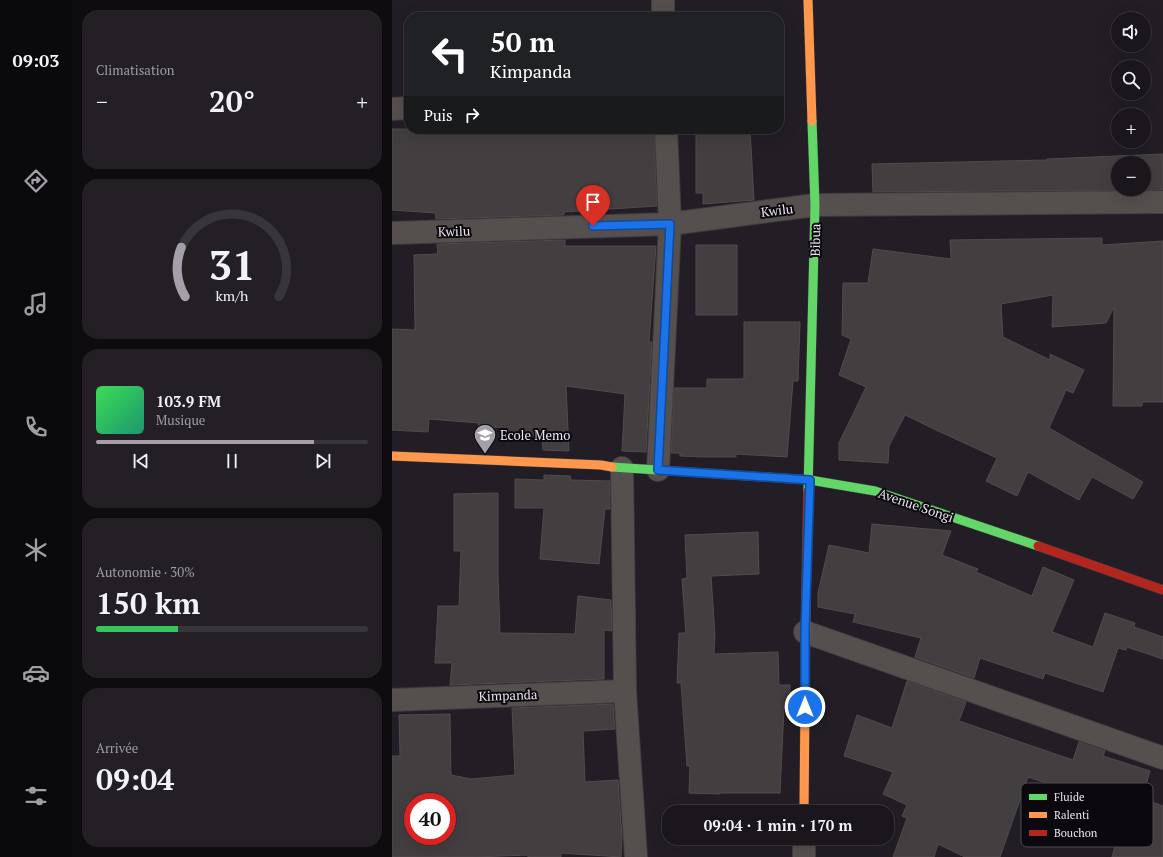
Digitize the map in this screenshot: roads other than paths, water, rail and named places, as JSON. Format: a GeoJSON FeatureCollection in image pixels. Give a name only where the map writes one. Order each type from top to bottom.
{"type":"FeatureCollection","features":[{"type":"Feature","properties":{"kind":"street"},"geometry":{"type":"LineString","coordinates":[[663,0],[663,12]]}},
{"type":"Feature","properties":{"kind":"street","name":"Bibua"},"geometry":{"type":"LineString","coordinates":[[808,0],[815,206],[810,480]]}},
{"type":"Feature","properties":{"kind":"street"},"geometry":{"type":"LineString","coordinates":[[392,109],[404,108]]}},
{"type":"Feature","properties":{"kind":"street"},"geometry":{"type":"LineString","coordinates":[[658,470],[670,224],[666,134]]}},
{"type":"Feature","properties":{"kind":"street","name":"Kwilu"},"geometry":{"type":"LineString","coordinates":[[392,233],[670,224],[815,206],[1163,202]]}},
{"type":"Feature","properties":{"kind":"street"},"geometry":{"type":"LineString","coordinates":[[392,456],[601,465],[622,468],[810,480],[805,632],[804,805]]}},
{"type":"Feature","properties":{"kind":"street"},"geometry":{"type":"LineString","coordinates":[[622,468],[625,691],[636,857]]}},
{"type":"Feature","properties":{"kind":"street","name":"Avenue Songi"},"geometry":{"type":"LineString","coordinates":[[810,480],[875,491],[1163,590]]}},
{"type":"Feature","properties":{"kind":"street"},"geometry":{"type":"LineString","coordinates":[[805,632],[1163,758]]}},
{"type":"Feature","properties":{"kind":"street","name":"Kimpanda"},"geometry":{"type":"LineString","coordinates":[[392,700],[625,691]]}},
{"type":"Feature","properties":{"kind":"street"},"geometry":{"type":"LineString","coordinates":[[804,845],[804,857]]}},
{"type":"Feature","properties":{"kind":"place","name":"Ecole Memo"},"geometry":{"type":"Point","coordinates":[485,454]}}]}
